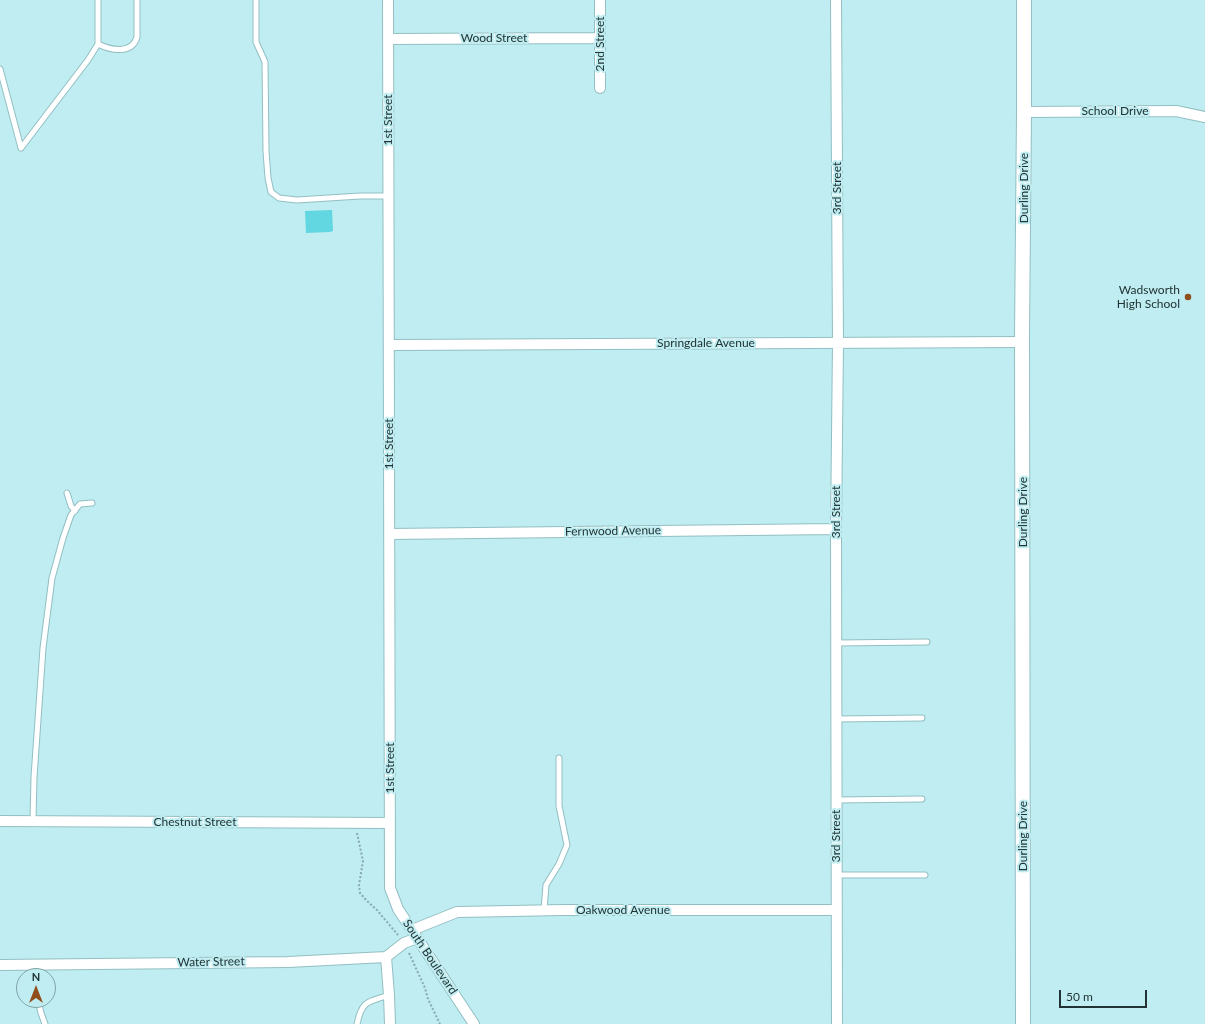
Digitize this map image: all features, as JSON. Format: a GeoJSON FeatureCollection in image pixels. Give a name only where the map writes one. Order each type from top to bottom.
{"type":"FeatureCollection","features":[{"type":"Feature","properties":{"kind":"street","name":"1st Street"},"geometry":{"type":"LineString","coordinates":[[388,0],[390,888]]}},
{"type":"Feature","properties":{"kind":"street","name":"2nd Street"},"geometry":{"type":"LineString","coordinates":[[600,0],[600,88]]}},
{"type":"Feature","properties":{"kind":"street","name":"3rd Street"},"geometry":{"type":"LineString","coordinates":[[836,0],[838,342],[836,529],[837,1024]]}},
{"type":"Feature","properties":{"kind":"street","name":"Durling Drive"},"geometry":{"type":"LineString","coordinates":[[1024,0],[1022,342],[1024,1024]]}},
{"type":"Feature","properties":{"kind":"street","name":"Wood Street"},"geometry":{"type":"LineString","coordinates":[[388,39],[600,38]]}},
{"type":"Feature","properties":{"kind":"street","name":"School Drive"},"geometry":{"type":"LineString","coordinates":[[1024,112],[1176,111],[1205,117]]}},
{"type":"Feature","properties":{"kind":"street","name":"Springdale Avenue"},"geometry":{"type":"LineString","coordinates":[[389,345],[1022,342]]}},
{"type":"Feature","properties":{"kind":"street","name":"Fernwood Avenue"},"geometry":{"type":"LineString","coordinates":[[389,534],[836,529]]}},
{"type":"Feature","properties":{"kind":"street","name":"Chestnut Street"},"geometry":{"type":"LineString","coordinates":[[0,821],[390,823]]}},
{"type":"Feature","properties":{"kind":"street","name":"South Boulevard"},"geometry":{"type":"LineString","coordinates":[[390,888],[398,909],[474,1024]]}},
{"type":"Feature","properties":{"kind":"street","name":"Oakwood Avenue"},"geometry":{"type":"LineString","coordinates":[[414,934],[457,912],[544,910],[837,910]]}},
{"type":"Feature","properties":{"kind":"street"},"geometry":{"type":"LineString","coordinates":[[390,1024],[386,957],[404,944],[414,934]]}},
{"type":"Feature","properties":{"kind":"street","name":"Water Street"},"geometry":{"type":"LineString","coordinates":[[0,965],[288,962],[386,957]]}},
{"type":"Feature","properties":{"kind":"lane"},"geometry":{"type":"LineString","coordinates":[[0,69],[21,148],[88,60],[98,44],[98,0]]}},
{"type":"Feature","properties":{"kind":"lane"},"geometry":{"type":"LineString","coordinates":[[98,44],[105,48],[114,50],[132,47],[137,37],[137,0]]}},
{"type":"Feature","properties":{"kind":"lane"},"geometry":{"type":"LineString","coordinates":[[256,0],[256,42],[264,62],[268,178],[271,192],[279,198],[297,200],[360,196],[389,196]]}},
{"type":"Feature","properties":{"kind":"lane"},"geometry":{"type":"LineString","coordinates":[[67,493],[74,511]]}},
{"type":"Feature","properties":{"kind":"lane"},"geometry":{"type":"LineString","coordinates":[[33,821],[34,777],[43,648],[52,578],[71,515],[80,504],[92,503]]}},
{"type":"Feature","properties":{"kind":"lane"},"geometry":{"type":"LineString","coordinates":[[836,643],[927,642]]}},
{"type":"Feature","properties":{"kind":"lane"},"geometry":{"type":"LineString","coordinates":[[836,719],[922,718]]}},
{"type":"Feature","properties":{"kind":"lane"},"geometry":{"type":"LineString","coordinates":[[544,910],[546,885],[559,864],[566,845],[559,806],[559,758]]}},
{"type":"Feature","properties":{"kind":"lane"},"geometry":{"type":"LineString","coordinates":[[836,800],[922,799]]}},
{"type":"Feature","properties":{"kind":"lane"},"geometry":{"type":"LineString","coordinates":[[837,875],[925,875]]}},
{"type":"Feature","properties":{"kind":"lane"},"geometry":{"type":"LineString","coordinates":[[32,964],[33,968]]}},
{"type":"Feature","properties":{"kind":"lane"},"geometry":{"type":"LineString","coordinates":[[357,1024],[359,1012],[364,1005],[389,995]]}},
{"type":"Feature","properties":{"kind":"lane"},"geometry":{"type":"LineString","coordinates":[[40,1008],[44,1024]]}},
{"type":"Feature","properties":{"kind":"path"},"geometry":{"type":"LineString","coordinates":[[354,823],[363,861],[359,885],[360,894],[377,910],[404,944],[418,971],[428,999],[440,1024]]}},
{"type":"Feature","properties":{"kind":"shaded area"},"geometry":{"type":"Polygon","coordinates":[[[332,210],[333,231],[306,233],[305,211],[332,210]]]}},
{"type":"Feature","properties":{"kind":"place","name":"Wadsworth High School"},"geometry":{"type":"Point","coordinates":[1188,297]}}]}
